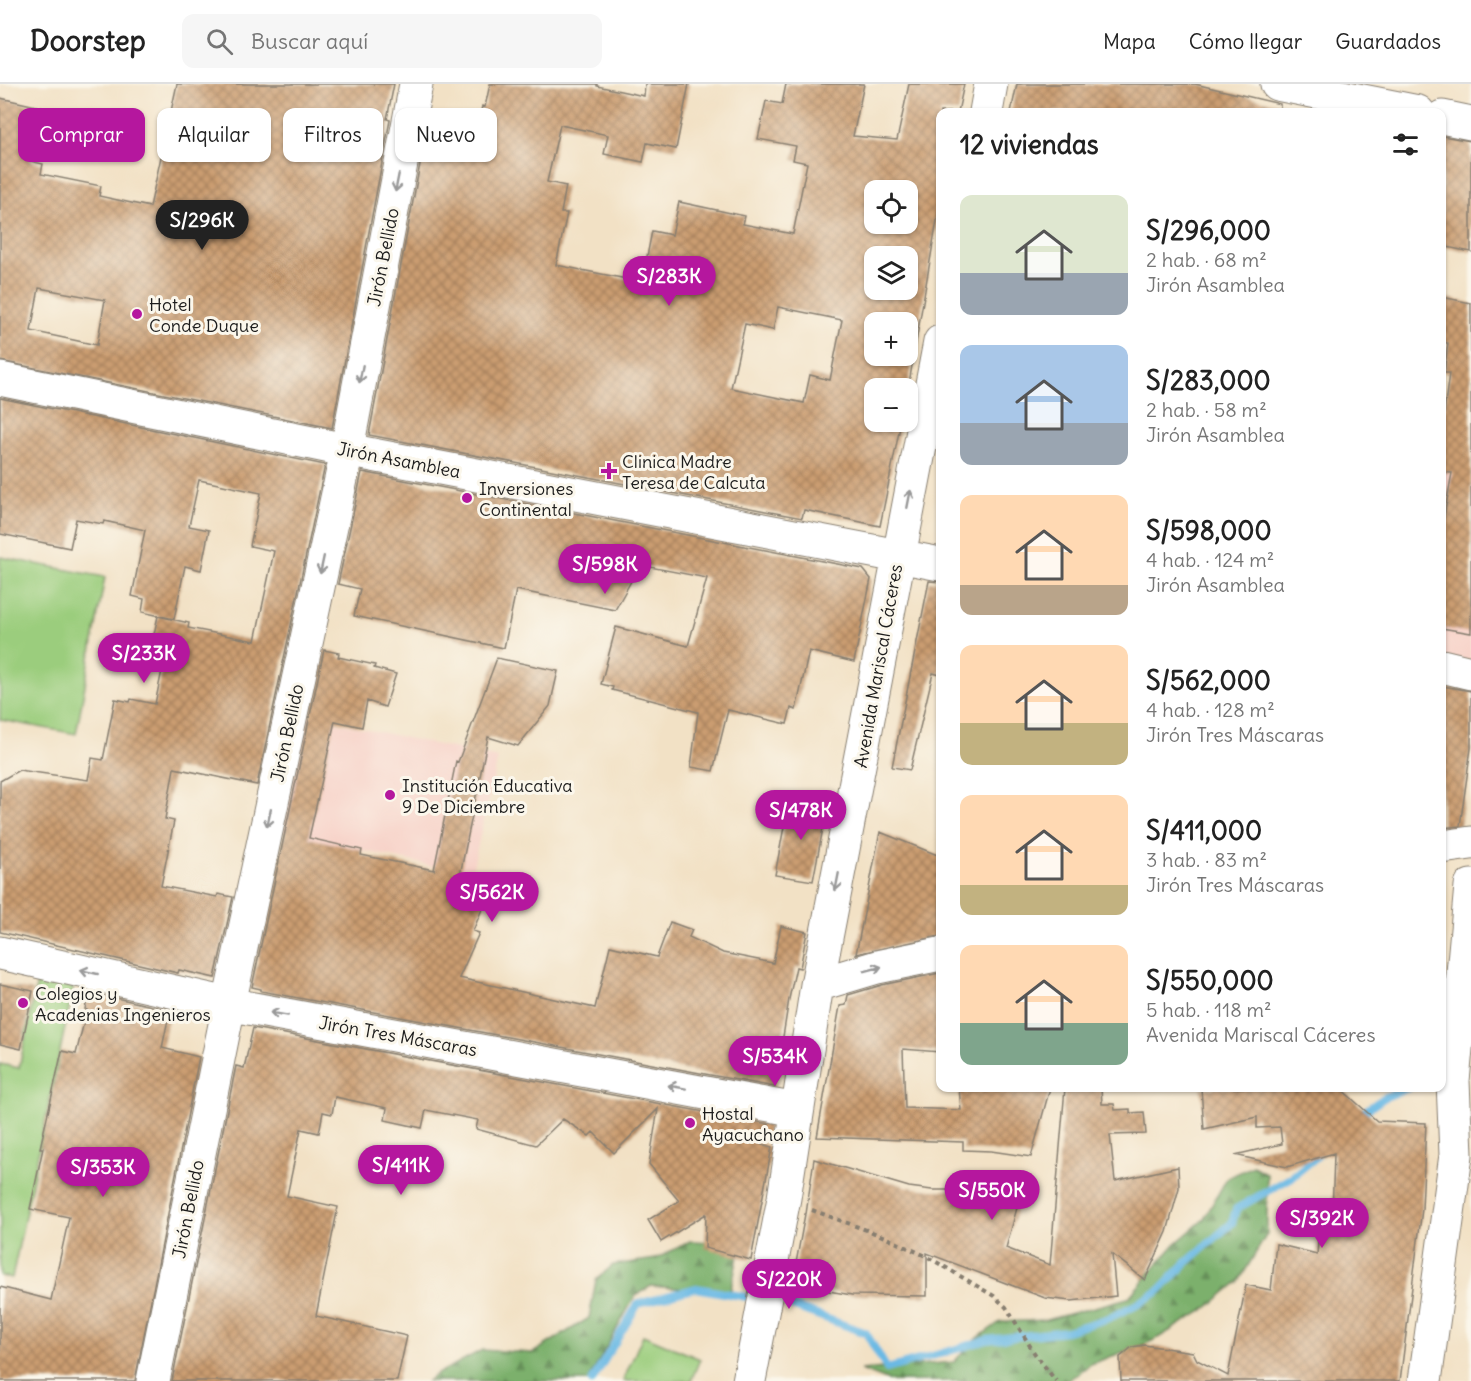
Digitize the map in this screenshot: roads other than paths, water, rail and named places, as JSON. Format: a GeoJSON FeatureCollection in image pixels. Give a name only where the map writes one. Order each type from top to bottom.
{"type":"FeatureCollection","features":[{"type":"Feature","properties":{"kind":"street","name":"Jirón Bellido"},"geometry":{"type":"LineString","coordinates":[[153,1381],[229,1004],[346,450],[416,84]]}},
{"type":"Feature","properties":{"kind":"street"},"geometry":{"type":"LineString","coordinates":[[987,108],[992,84]]}},
{"type":"Feature","properties":{"kind":"street"},"geometry":{"type":"LineString","coordinates":[[1278,84],[1398,108]]}},
{"type":"Feature","properties":{"kind":"street"},"geometry":{"type":"LineString","coordinates":[[1446,118],[1471,123]]}},
{"type":"Feature","properties":{"kind":"street","name":"Avenida Mariscal Cáceres"},"geometry":{"type":"LineString","coordinates":[[750,1375],[777,1241],[817,985],[936,362]]}},
{"type":"Feature","properties":{"kind":"street","name":"Jirón Asamblea"},"geometry":{"type":"LineString","coordinates":[[0,379],[346,450],[936,563]]}},
{"type":"Feature","properties":{"kind":"street"},"geometry":{"type":"LineString","coordinates":[[1446,667],[1471,672]]}},
{"type":"Feature","properties":{"kind":"street"},"geometry":{"type":"LineString","coordinates":[[1446,846],[1471,843]]}},
{"type":"Feature","properties":{"kind":"street"},"geometry":{"type":"LineString","coordinates":[[1425,1381],[1463,1156],[1453,1081],[1471,886]]}},
{"type":"Feature","properties":{"kind":"street","name":"Jirón Tres Máscaras"},"geometry":{"type":"LineString","coordinates":[[0,953],[229,1004],[797,1110]]}},
{"type":"Feature","properties":{"kind":"street"},"geometry":{"type":"LineString","coordinates":[[817,985],[936,955]]}},
{"type":"Feature","properties":{"kind":"waterway"},"geometry":{"type":"LineString","coordinates":[[1358,1116],[1385,1097],[1398,1092]]}},
{"type":"Feature","properties":{"kind":"waterway"},"geometry":{"type":"LineString","coordinates":[[789,1305],[866,1333],[887,1369],[987,1340],[1067,1331],[1109,1318],[1159,1291],[1186,1263],[1232,1223],[1236,1209],[1292,1177],[1322,1152]]}},
{"type":"Feature","properties":{"kind":"waterway"},"geometry":{"type":"LineString","coordinates":[[592,1381],[638,1304],[696,1288],[758,1299]]}},
{"type":"Feature","properties":{"kind":"place","name":"Hotel Conde Duque"},"geometry":{"type":"Point","coordinates":[137,314]}},
{"type":"Feature","properties":{"kind":"place","name":"Clinica Madre Teresa de Calcuta"},"geometry":{"type":"Point","coordinates":[609,471]}},
{"type":"Feature","properties":{"kind":"place","name":"Inversiones Continental"},"geometry":{"type":"Point","coordinates":[467,498]}},
{"type":"Feature","properties":{"kind":"place","name":"Institución Educativa 9 De Diciembre"},"geometry":{"type":"Point","coordinates":[390,795]}},
{"type":"Feature","properties":{"kind":"place","name":"Colegios y Acadenias Ingenieros"},"geometry":{"type":"Point","coordinates":[23,1003]}},
{"type":"Feature","properties":{"kind":"place","name":"Hostal Ayacuchano"},"geometry":{"type":"Point","coordinates":[690,1123]}}]}
